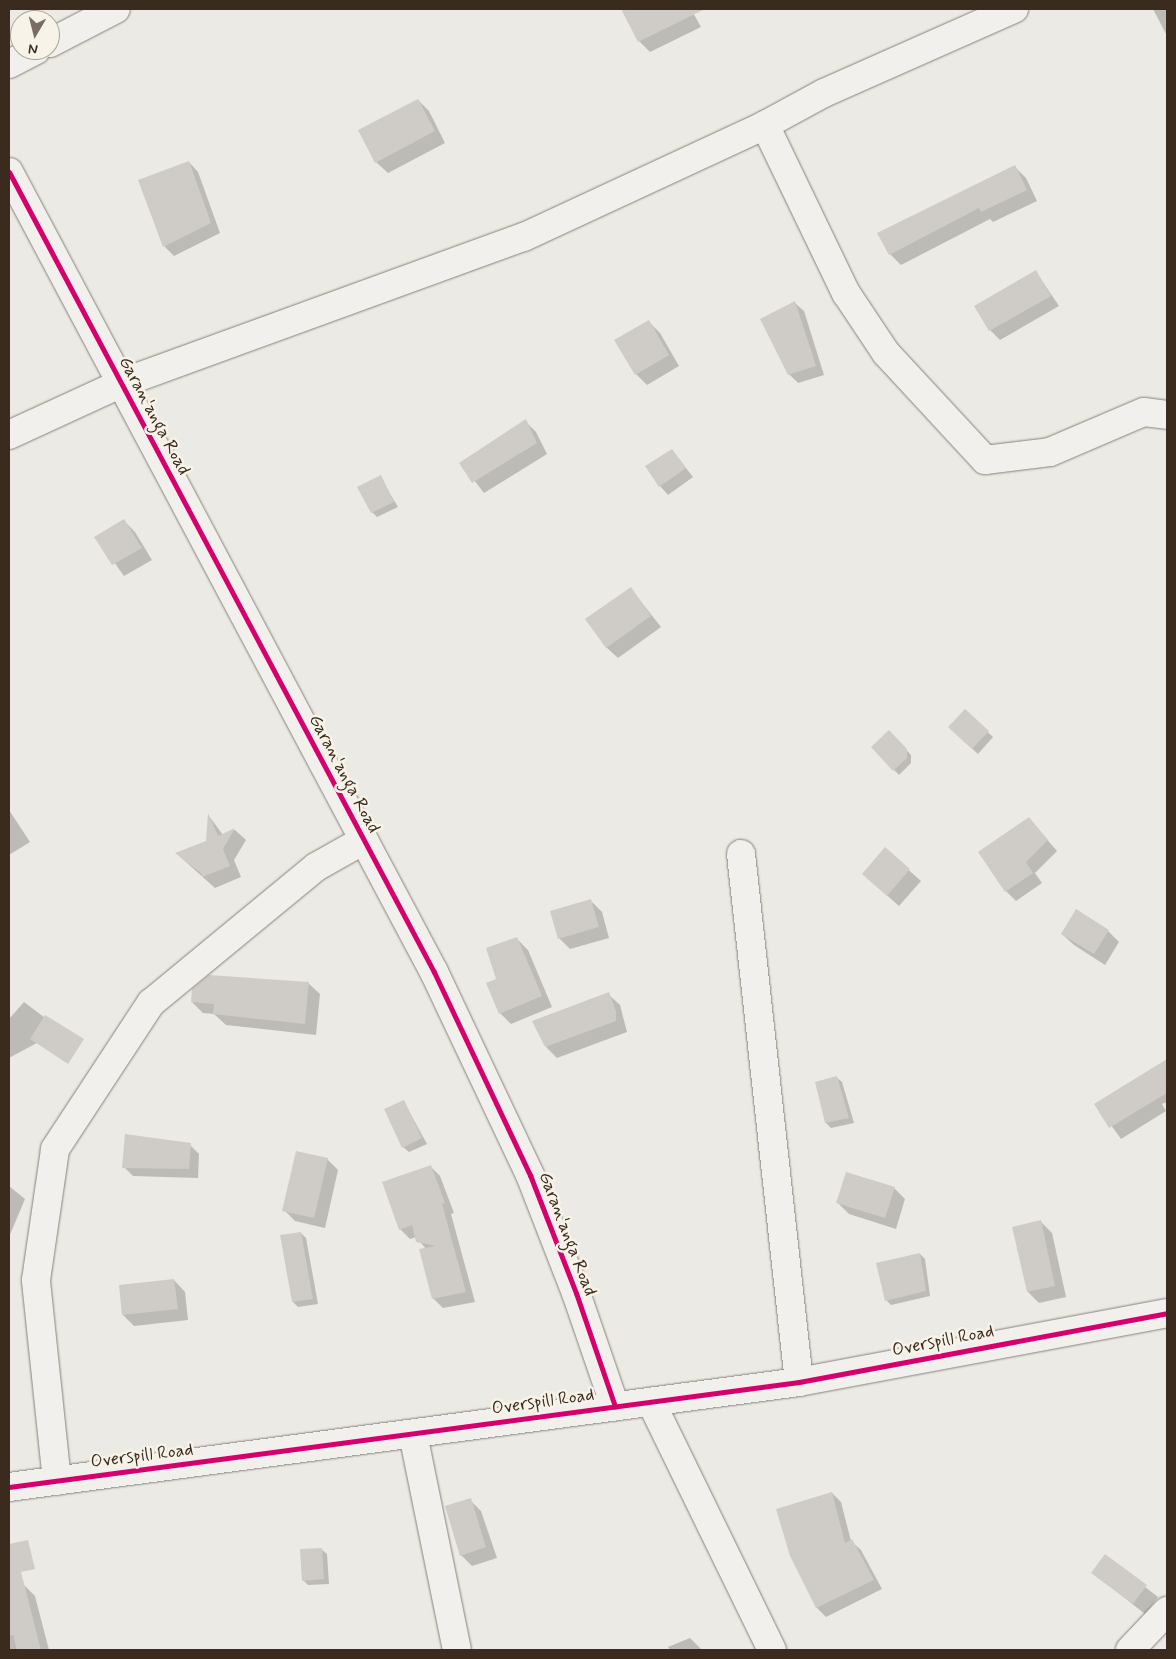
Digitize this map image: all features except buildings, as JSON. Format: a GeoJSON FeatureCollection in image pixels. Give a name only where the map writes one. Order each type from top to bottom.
{"type":"FeatureCollection","features":[{"type":"Feature","properties":{"kind":"street"},"geometry":{"type":"LineString","coordinates":[[60,38],[116,9]]}},
{"type":"Feature","properties":{"kind":"street"},"geometry":{"type":"LineString","coordinates":[[9,435],[122,383],[524,237],[765,125],[824,93],[1014,9]]}},
{"type":"Feature","properties":{"kind":"street"},"geometry":{"type":"LineString","coordinates":[[765,125],[846,293],[886,353],[985,460],[1050,452],[1144,412],[1167,415]]}},
{"type":"Feature","properties":{"kind":"street","name":"Garan'anga Road"},"geometry":{"type":"LineString","coordinates":[[9,172],[94,336],[122,383],[220,575],[434,972],[530,1175],[576,1294],[615,1406]]}},
{"type":"Feature","properties":{"kind":"street"},"geometry":{"type":"LineString","coordinates":[[57,1481],[36,1280],[55,1149],[152,1003],[316,867],[364,840]]}},
{"type":"Feature","properties":{"kind":"street"},"geometry":{"type":"LineString","coordinates":[[740,854],[799,1382]]}},
{"type":"Feature","properties":{"kind":"street","name":"Overspill Road"},"geometry":{"type":"LineString","coordinates":[[9,1487],[799,1382],[1167,1313]]}},
{"type":"Feature","properties":{"kind":"street"},"geometry":{"type":"LineString","coordinates":[[651,1402],[772,1650]]}},
{"type":"Feature","properties":{"kind":"street"},"geometry":{"type":"LineString","coordinates":[[413,1434],[457,1650]]}},
{"type":"Feature","properties":{"kind":"street"},"geometry":{"type":"LineString","coordinates":[[1130,1650],[1167,1611]]}},
{"type":"Feature","properties":{"kind":"cycle path"},"geometry":{"type":"LineString","coordinates":[[9,172],[434,972],[530,1175],[576,1293],[615,1406]]}},
{"type":"Feature","properties":{"kind":"cycle path"},"geometry":{"type":"LineString","coordinates":[[9,1487],[799,1382],[1167,1313]]}}]}
